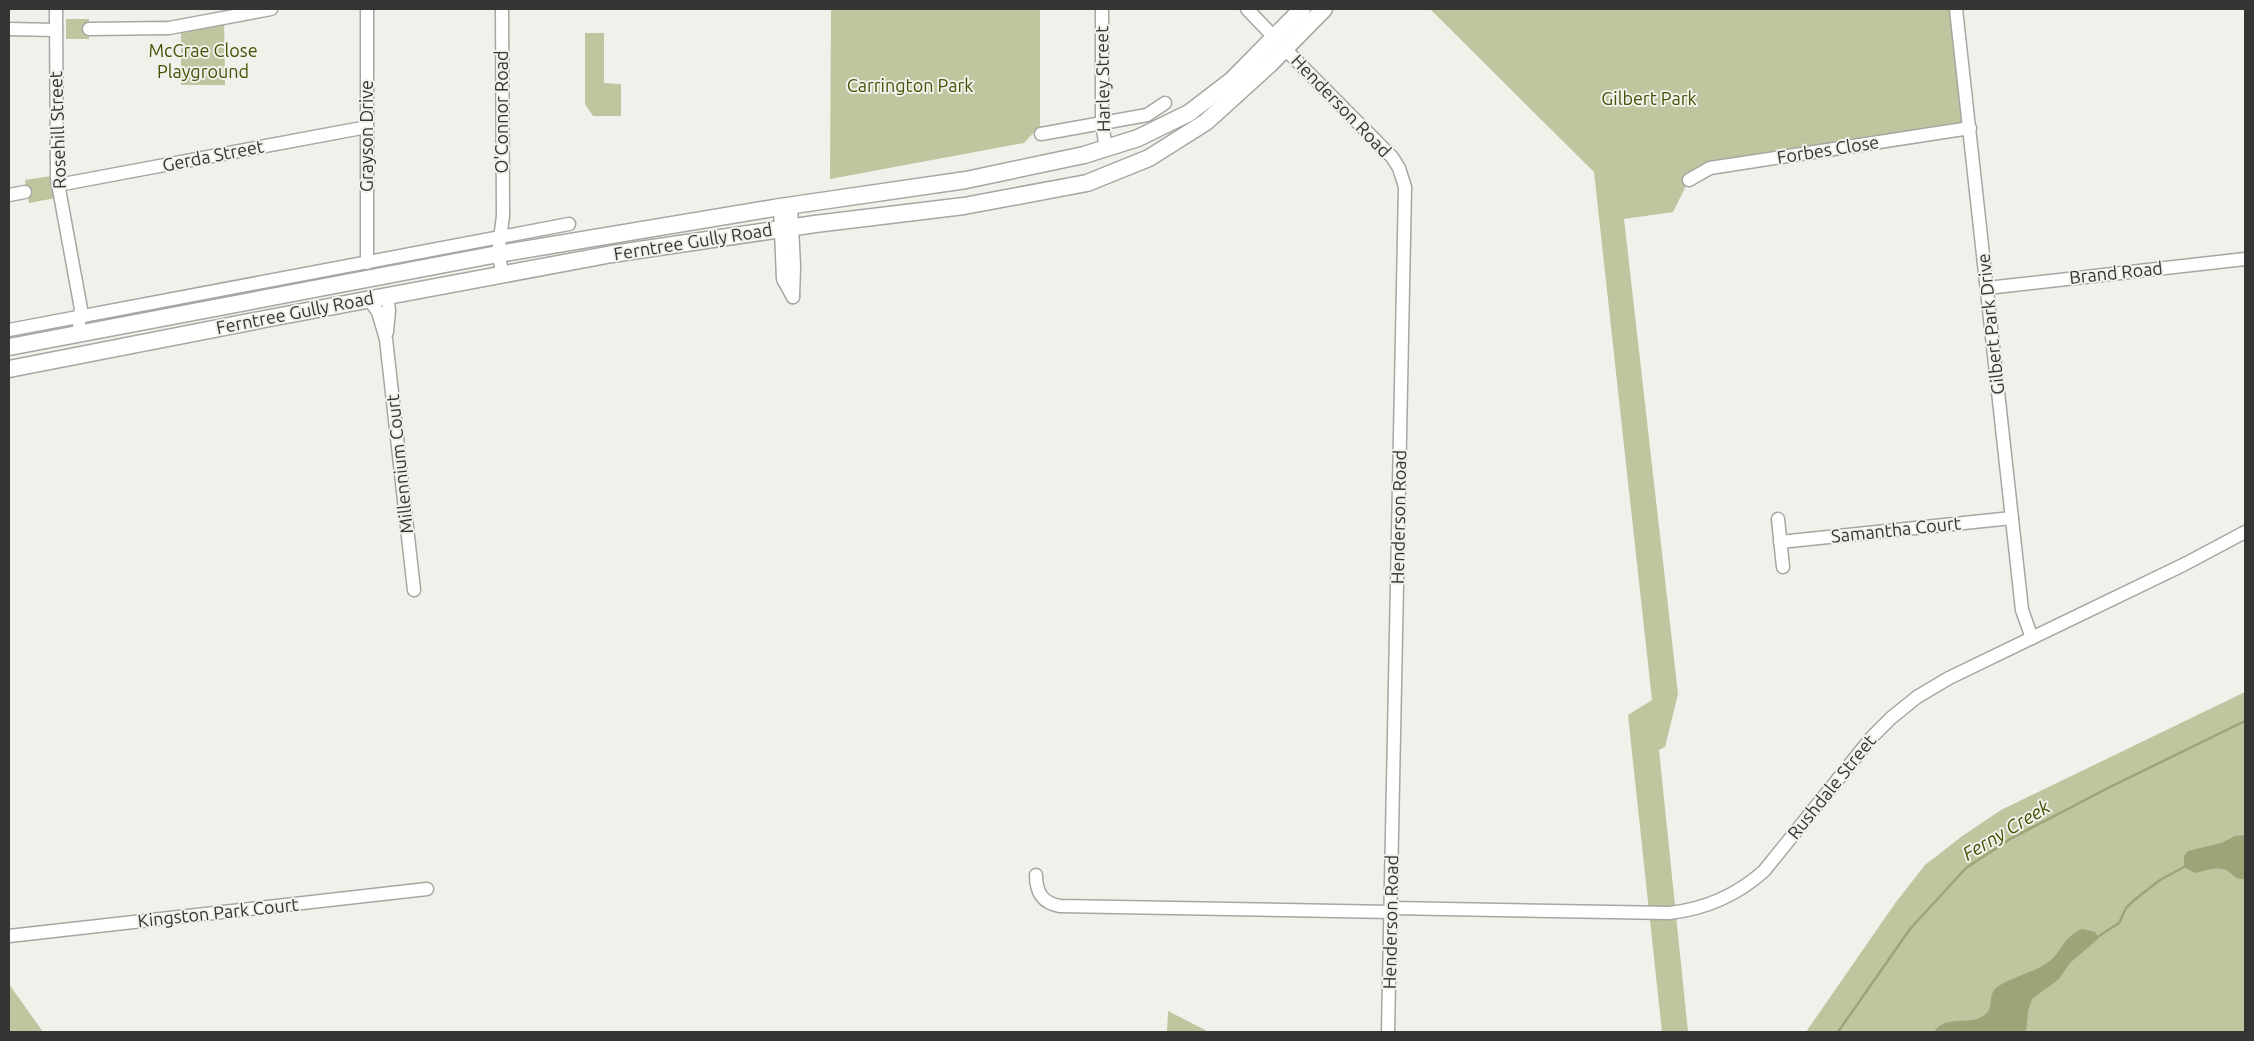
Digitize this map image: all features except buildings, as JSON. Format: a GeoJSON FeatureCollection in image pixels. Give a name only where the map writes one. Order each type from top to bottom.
{"type":"FeatureCollection","features":[{"type":"Feature","properties":{"kind":"main road","name":"Ferntree Gully Road"},"geometry":{"type":"LineString","coordinates":[[9,369],[612,254],[786,228],[964,206],[1048,192],[1110,175],[1167,149],[1206,122],[1280,43],[1302,9]]}},
{"type":"Feature","properties":{"kind":"main road","name":"Ferntree Gully Road"},"geometry":{"type":"LineString","coordinates":[[9,347],[83,321],[345,283],[505,244],[994,176],[1106,149],[1152,131],[1189,113],[1324,9]]}},
{"type":"Feature","properties":{"kind":"main road"},"geometry":{"type":"LineString","coordinates":[[1106,149],[1110,175]]}},
{"type":"Feature","properties":{"kind":"main road"},"geometry":{"type":"LineString","coordinates":[[345,283],[376,288],[387,296]]}},
{"type":"Feature","properties":{"kind":"main road"},"geometry":{"type":"LineString","coordinates":[[83,321],[88,353]]}},
{"type":"Feature","properties":{"kind":"street","name":"Rosehill Street"},"geometry":{"type":"LineString","coordinates":[[56,9],[58,185],[83,321]]}},
{"type":"Feature","properties":{"kind":"street"},"geometry":{"type":"LineString","coordinates":[[89,29],[169,28],[272,9]]}},
{"type":"Feature","properties":{"kind":"street","name":"Grayson Drive"},"geometry":{"type":"LineString","coordinates":[[367,9],[368,263]]}},
{"type":"Feature","properties":{"kind":"street","name":"O'Connor Road"},"geometry":{"type":"LineString","coordinates":[[502,9],[503,216],[505,244],[503,274]]}},
{"type":"Feature","properties":{"kind":"street","name":"Harley Street"},"geometry":{"type":"LineString","coordinates":[[1102,9],[1102,123],[1106,149]]}},
{"type":"Feature","properties":{"kind":"street","name":"Henderson Road"},"geometry":{"type":"LineString","coordinates":[[1247,9],[1392,157],[1399,168],[1405,187],[1388,1032]]}},
{"type":"Feature","properties":{"kind":"street","name":"Gilbert Park Drive"},"geometry":{"type":"LineString","coordinates":[[1956,9],[2023,616],[2032,638]]}},
{"type":"Feature","properties":{"kind":"street"},"geometry":{"type":"LineString","coordinates":[[9,29],[56,30]]}},
{"type":"Feature","properties":{"kind":"street"},"geometry":{"type":"LineString","coordinates":[[1041,134],[1147,114],[1165,103]]}},
{"type":"Feature","properties":{"kind":"street","name":"Gerda Street"},"geometry":{"type":"LineString","coordinates":[[58,185],[367,127]]}},
{"type":"Feature","properties":{"kind":"street","name":"Forbes Close"},"geometry":{"type":"LineString","coordinates":[[1689,180],[1710,168],[1970,128]]}},
{"type":"Feature","properties":{"kind":"street"},"geometry":{"type":"LineString","coordinates":[[9,195],[25,192]]}},
{"type":"Feature","properties":{"kind":"street"},"geometry":{"type":"LineString","coordinates":[[786,206],[786,228]]}},
{"type":"Feature","properties":{"kind":"street","name":"Ferntree Gully Road"},"geometry":{"type":"LineString","coordinates":[[9,330],[83,321],[368,263],[505,244],[569,224]]}},
{"type":"Feature","properties":{"kind":"street","name":"Brand Road"},"geometry":{"type":"LineString","coordinates":[[1987,288],[2245,259]]}},
{"type":"Feature","properties":{"kind":"street","name":"Millennium Court"},"geometry":{"type":"LineString","coordinates":[[386,339],[389,310],[387,296]]}},
{"type":"Feature","properties":{"kind":"street","name":"Millennium Court"},"geometry":{"type":"LineString","coordinates":[[369,299],[378,312],[386,339],[414,590]]}},
{"type":"Feature","properties":{"kind":"street","name":"Samantha Court"},"geometry":{"type":"LineString","coordinates":[[1780,542],[2012,518]]}},
{"type":"Feature","properties":{"kind":"street"},"geometry":{"type":"LineString","coordinates":[[1778,519],[1783,566]]}},
{"type":"Feature","properties":{"kind":"street","name":"Rushdale Street"},"geometry":{"type":"LineString","coordinates":[[1036,875],[1036,888],[1042,898],[1049,903],[1060,906],[1669,913],[1696,909],[1720,901],[1746,885],[1770,864],[1863,748],[1896,714],[1917,697],[1949,678],[2202,556],[2245,532]]}},
{"type":"Feature","properties":{"kind":"street","name":"Kingston Park Court"},"geometry":{"type":"LineString","coordinates":[[9,936],[427,889]]}},
{"type":"Feature","properties":{"kind":"green space","name":"Carrington Park"},"geometry":{"type":"Polygon","coordinates":[[[831,9],[1040,9],[1040,126],[1024,143],[830,179],[831,9]]]}},
{"type":"Feature","properties":{"kind":"green space","name":"Gilbert Park"},"geometry":{"type":"Polygon","coordinates":[[[1430,9],[1956,9],[1970,128],[1710,168],[1689,180],[1673,212],[1624,219],[1678,694],[1665,747],[1659,750],[1688,1032],[1662,1032],[1628,715],[1652,700],[1594,172],[1430,9]]]}},
{"type":"Feature","properties":{"kind":"green space","name":"McCrae Close Playground"},"geometry":{"type":"Polygon","coordinates":[[[224,18],[225,85],[181,85],[181,26],[224,18]]]}},
{"type":"Feature","properties":{"kind":"green space"},"geometry":{"type":"Polygon","coordinates":[[[66,19],[89,19],[89,39],[66,39],[66,19]]]}},
{"type":"Feature","properties":{"kind":"green space"},"geometry":{"type":"Polygon","coordinates":[[[585,33],[604,33],[604,83],[621,84],[621,116],[593,116],[585,104],[585,33]]]}},
{"type":"Feature","properties":{"kind":"green space"},"geometry":{"type":"Polygon","coordinates":[[[57,175],[61,197],[29,203],[25,180],[57,175]]]}},
{"type":"Feature","properties":{"kind":"green space"},"geometry":{"type":"Polygon","coordinates":[[[2245,692],[2245,1032],[1806,1032],[1896,902],[1925,865],[1961,837],[2001,810],[2245,692]]]}},
{"type":"Feature","properties":{"kind":"green space"},"geometry":{"type":"Polygon","coordinates":[[[9,984],[43,1032],[9,1032],[9,984]]]}},
{"type":"Feature","properties":{"kind":"green space"},"geometry":{"type":"Polygon","coordinates":[[[1168,1011],[1209,1032],[1167,1032],[1168,1011]]]}},
{"type":"Feature","properties":{"kind":"shaded area"},"geometry":{"type":"Polygon","coordinates":[[[2245,835],[2245,879],[2235,877],[2223,869],[2212,869],[2195,873],[2184,867],[2184,856],[2188,851],[2221,843],[2235,836],[2245,835]]]}},
{"type":"Feature","properties":{"kind":"shaded area"},"geometry":{"type":"Polygon","coordinates":[[[2082,929],[2095,932],[2099,938],[2070,963],[2059,979],[2032,999],[2028,1011],[2026,1032],[1934,1032],[1945,1023],[1977,1019],[1983,1016],[1989,1010],[1995,989],[2005,982],[2047,963],[2070,936],[2082,929]]]}},
{"type":"Feature","properties":{"kind":"waterway","name":"Ferny Creek"},"geometry":{"type":"LineString","coordinates":[[1838,1032],[1910,929],[1966,868],[2010,839],[2108,788],[2245,721]]}},
{"type":"Feature","properties":{"kind":"waterway"},"geometry":{"type":"LineString","coordinates":[[2099,936],[2119,923],[2126,908],[2133,901],[2160,880],[2184,867]]}}]}
